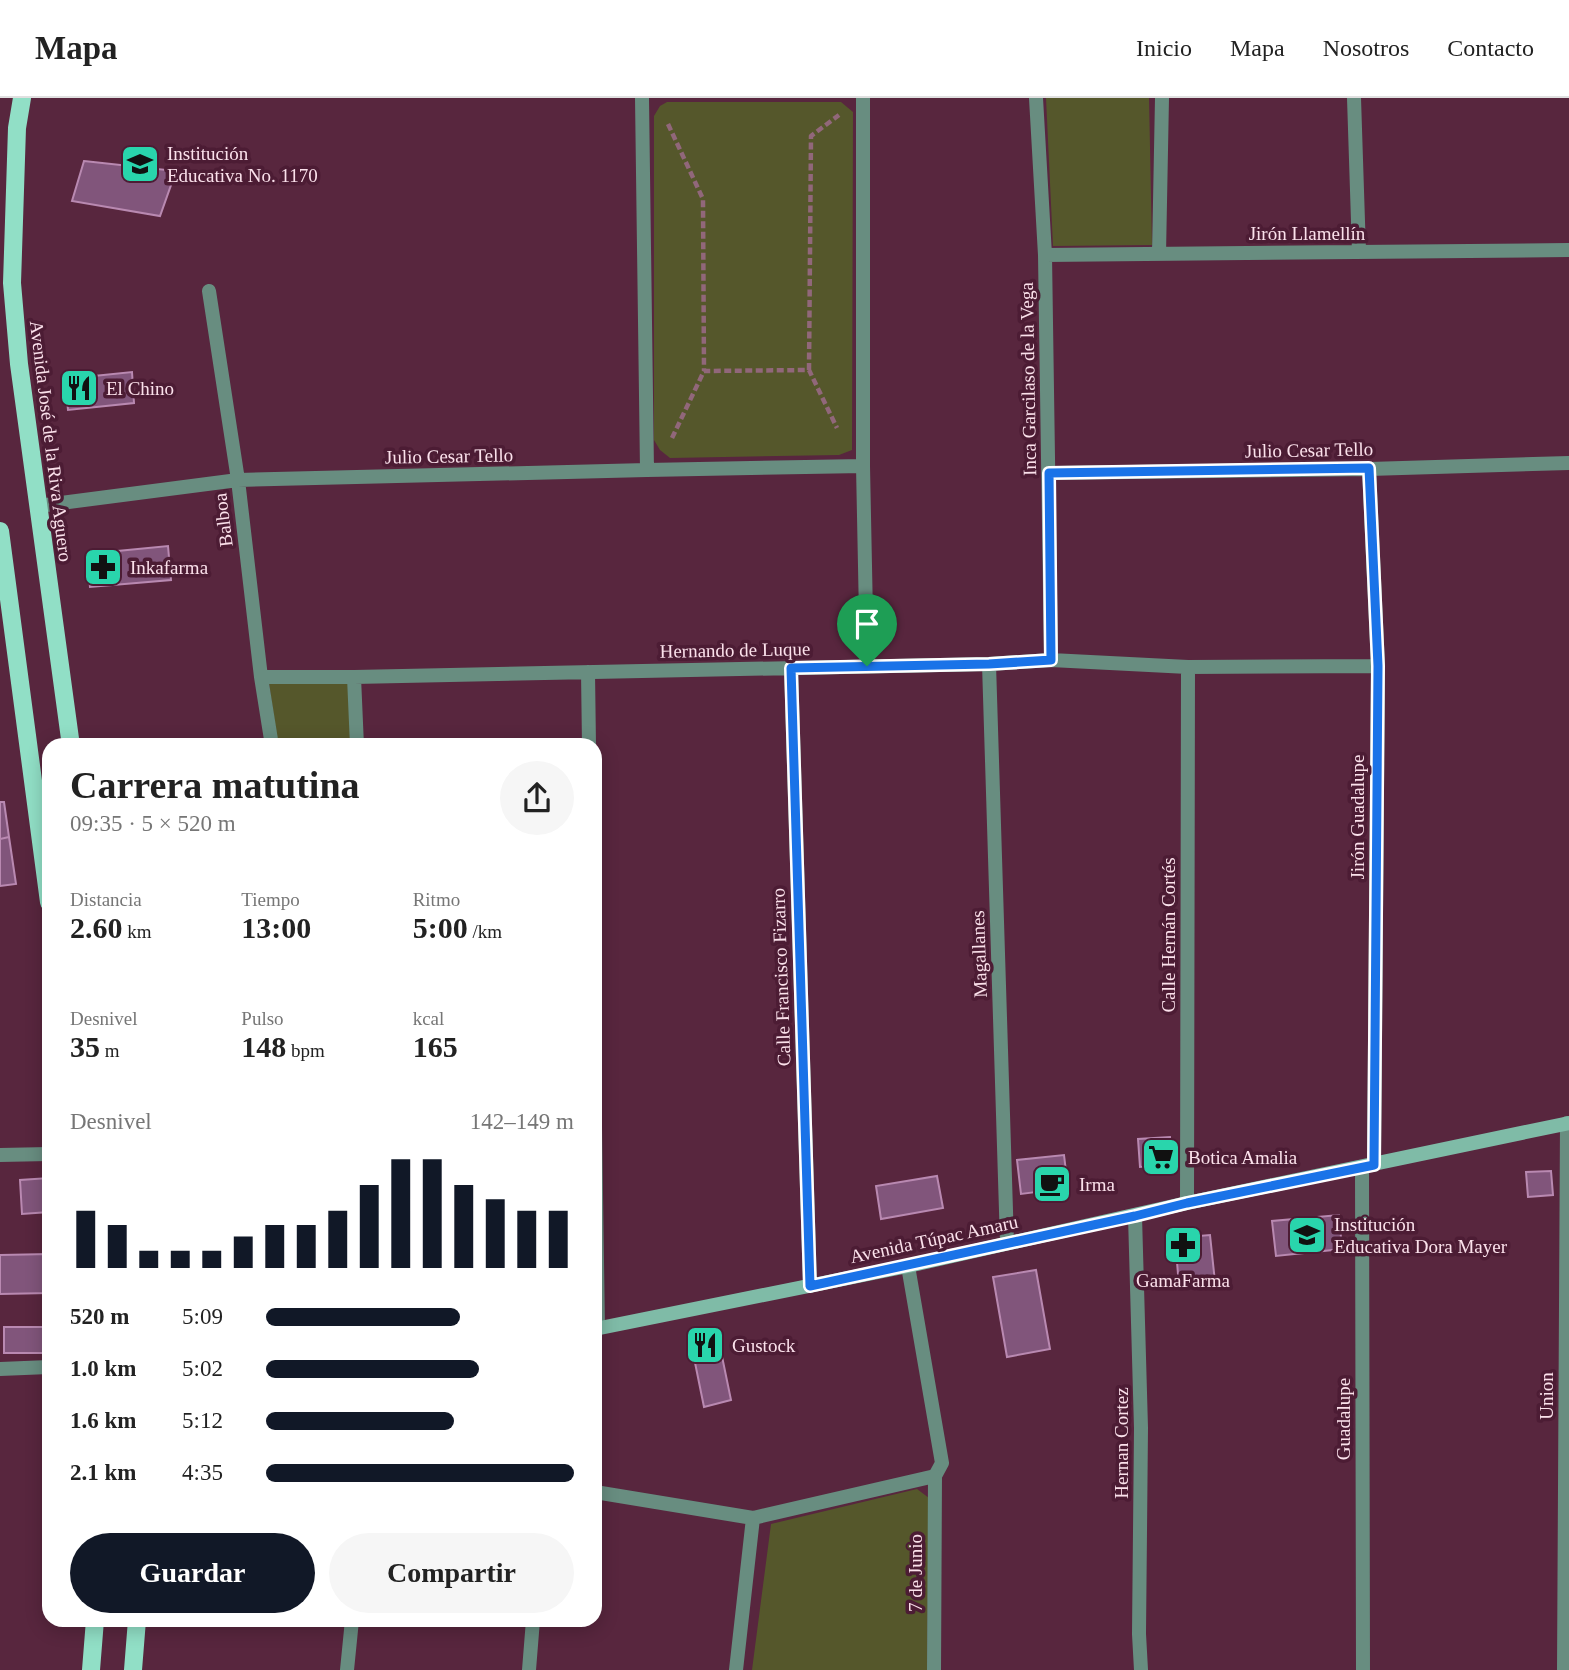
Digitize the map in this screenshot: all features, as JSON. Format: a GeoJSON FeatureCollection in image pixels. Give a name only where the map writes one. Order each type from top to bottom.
{"type":"FeatureCollection","features":[{"type":"Feature","properties":{"kind":"main road","name":"Avenida José de la Riva Aguero"},"geometry":{"type":"LineString","coordinates":[[23,98],[17,128],[6,284],[70,738]]}},
{"type":"Feature","properties":{"kind":"main road"},"geometry":{"type":"LineString","coordinates":[[0,531],[42,849]]}},
{"type":"Feature","properties":{"kind":"main road","name":"Avenida Túpac Amaru"},"geometry":{"type":"LineString","coordinates":[[602,1328],[908,1266],[1187,1203],[1568,1123]]}},
{"type":"Feature","properties":{"kind":"main road"},"geometry":{"type":"LineString","coordinates":[[91,1670],[94,1627]]}},
{"type":"Feature","properties":{"kind":"main road"},"geometry":{"type":"LineString","coordinates":[[133,1670],[136,1627]]}},
{"type":"Feature","properties":{"kind":"street"},"geometry":{"type":"LineString","coordinates":[[642,98],[647,470]]}},
{"type":"Feature","properties":{"kind":"street"},"geometry":{"type":"LineString","coordinates":[[863,98],[863,466],[867,666]]}},
{"type":"Feature","properties":{"kind":"street","name":"Inca Garcilaso de la Vega"},"geometry":{"type":"LineString","coordinates":[[1036,98],[1045,255],[1051,660]]}},
{"type":"Feature","properties":{"kind":"street"},"geometry":{"type":"LineString","coordinates":[[1159,254],[1162,98]]}},
{"type":"Feature","properties":{"kind":"street"},"geometry":{"type":"LineString","coordinates":[[1354,98],[1359,252]]}},
{"type":"Feature","properties":{"kind":"street","name":"Jirón Llamellín"},"geometry":{"type":"LineString","coordinates":[[1045,255],[1569,250]]}},
{"type":"Feature","properties":{"kind":"street","name":"Balboa"},"geometry":{"type":"LineString","coordinates":[[209,291],[238,480],[271,738]]}},
{"type":"Feature","properties":{"kind":"street","name":"Julio Cesar Tello"},"geometry":{"type":"LineString","coordinates":[[1049,473],[1569,463]]}},
{"type":"Feature","properties":{"kind":"street","name":"Julio Cesar Tello"},"geometry":{"type":"LineString","coordinates":[[38,506],[238,480],[863,466]]}},
{"type":"Feature","properties":{"kind":"street","name":"Jirón Guadalupe"},"geometry":{"type":"LineString","coordinates":[[1368,1166],[1378,666],[1369,468]]}},
{"type":"Feature","properties":{"kind":"street","name":"Hernando de Luque"},"geometry":{"type":"LineString","coordinates":[[261,677],[989,664],[1051,660],[1188,667],[1378,666]]}},
{"type":"Feature","properties":{"kind":"street","name":"Magallanes"},"geometry":{"type":"LineString","coordinates":[[989,664],[1007,1243]]}},
{"type":"Feature","properties":{"kind":"street","name":"Calle Hernán Cortés"},"geometry":{"type":"LineString","coordinates":[[1187,1203],[1188,667]]}},
{"type":"Feature","properties":{"kind":"street","name":"Calle Francisco Fizarro"},"geometry":{"type":"LineString","coordinates":[[791,668],[810,1286]]}},
{"type":"Feature","properties":{"kind":"street"},"geometry":{"type":"LineString","coordinates":[[587,672],[589,738]]}},
{"type":"Feature","properties":{"kind":"street"},"geometry":{"type":"LineString","coordinates":[[354,677],[357,738]]}},
{"type":"Feature","properties":{"kind":"street","name":"Union"},"geometry":{"type":"LineString","coordinates":[[1564,1670],[1568,1123]]}},
{"type":"Feature","properties":{"kind":"street"},"geometry":{"type":"LineString","coordinates":[[0,1155],[42,1154]]}},
{"type":"Feature","properties":{"kind":"street","name":"Guadalupe"},"geometry":{"type":"LineString","coordinates":[[1363,1670],[1368,1166]]}},
{"type":"Feature","properties":{"kind":"street","name":"Hernan Cortez"},"geometry":{"type":"LineString","coordinates":[[1135,1216],[1141,1428],[1141,1670]]}},
{"type":"Feature","properties":{"kind":"street","name":"7 de Junio"},"geometry":{"type":"LineString","coordinates":[[908,1266],[942,1462],[935,1476],[934,1670]]}},
{"type":"Feature","properties":{"kind":"street"},"geometry":{"type":"LineString","coordinates":[[0,1368],[42,1367]]}},
{"type":"Feature","properties":{"kind":"street"},"geometry":{"type":"LineString","coordinates":[[602,1493],[753,1518],[935,1476]]}},
{"type":"Feature","properties":{"kind":"street"},"geometry":{"type":"LineString","coordinates":[[736,1670],[753,1518]]}},
{"type":"Feature","properties":{"kind":"street"},"geometry":{"type":"LineString","coordinates":[[347,1670],[351,1627]]}},
{"type":"Feature","properties":{"kind":"street"},"geometry":{"type":"LineString","coordinates":[[529,1670],[532,1627]]}},
{"type":"Feature","properties":{"kind":"path"},"geometry":{"type":"LineString","coordinates":[[842,436],[809,370],[811,136],[845,110]]}},
{"type":"Feature","properties":{"kind":"path"},"geometry":{"type":"LineString","coordinates":[[663,113],[703,199],[704,371],[666,448]]}},
{"type":"Feature","properties":{"kind":"path"},"geometry":{"type":"LineString","coordinates":[[704,371],[809,370]]}},
{"type":"Feature","properties":{"kind":"green space"},"geometry":{"type":"Polygon","coordinates":[[[1046,98],[1149,98],[1152,245],[1053,246],[1046,98]]]}},
{"type":"Feature","properties":{"kind":"green space"},"geometry":{"type":"Polygon","coordinates":[[[667,102],[841,102],[853,112],[852,450],[839,455],[670,458],[660,450],[654,440],[654,116],[660,106],[667,102]]]}},
{"type":"Feature","properties":{"kind":"green space"},"geometry":{"type":"Polygon","coordinates":[[[269,683],[349,683],[352,738],[277,738],[269,683]]]}},
{"type":"Feature","properties":{"kind":"green space"},"geometry":{"type":"Polygon","coordinates":[[[917,1489],[929,1498],[927,1670],[752,1670],[771,1524],[917,1489]]]}},
{"type":"Feature","properties":{"kind":"building"},"geometry":{"type":"Polygon","coordinates":[[[84,161],[176,171],[160,216],[72,201],[84,161]]]}},
{"type":"Feature","properties":{"kind":"building"},"geometry":{"type":"Polygon","coordinates":[[[132,372],[134,403],[68,410],[65,379],[132,372]]]}},
{"type":"Feature","properties":{"kind":"building"},"geometry":{"type":"Polygon","coordinates":[[[168,546],[171,580],[90,587],[87,554],[168,546]]]}},
{"type":"Feature","properties":{"kind":"building"},"geometry":{"type":"Polygon","coordinates":[[[0,802],[4,802],[9,837],[0,839],[0,802]]]}},
{"type":"Feature","properties":{"kind":"building"},"geometry":{"type":"Polygon","coordinates":[[[9,837],[16,884],[0,886],[0,839],[9,837]]]}},
{"type":"Feature","properties":{"kind":"building"},"geometry":{"type":"Polygon","coordinates":[[[1170,1137],[1172,1164],[1140,1167],[1138,1139],[1170,1137]]]}},
{"type":"Feature","properties":{"kind":"building"},"geometry":{"type":"Polygon","coordinates":[[[1064,1155],[1068,1188],[1021,1194],[1017,1160],[1064,1155]]]}},
{"type":"Feature","properties":{"kind":"building"},"geometry":{"type":"Polygon","coordinates":[[[1551,1171],[1553,1195],[1528,1197],[1526,1172],[1551,1171]]]}},
{"type":"Feature","properties":{"kind":"building"},"geometry":{"type":"Polygon","coordinates":[[[937,1176],[943,1208],[881,1219],[876,1186],[937,1176]]]}},
{"type":"Feature","properties":{"kind":"building"},"geometry":{"type":"Polygon","coordinates":[[[42,1178],[42,1213],[22,1214],[20,1180],[42,1178]]]}},
{"type":"Feature","properties":{"kind":"building","name":"Institución Educativa Dora Mayer"},"geometry":{"type":"Polygon","coordinates":[[[1339,1215],[1342,1249],[1276,1256],[1272,1221],[1339,1215]]]}},
{"type":"Feature","properties":{"kind":"building"},"geometry":{"type":"Polygon","coordinates":[[[1210,1235],[1215,1282],[1179,1286],[1175,1238],[1210,1235]]]}},
{"type":"Feature","properties":{"kind":"building"},"geometry":{"type":"Polygon","coordinates":[[[42,1254],[42,1293],[0,1294],[0,1255],[42,1254]]]}},
{"type":"Feature","properties":{"kind":"building"},"geometry":{"type":"Polygon","coordinates":[[[1036,1270],[1050,1349],[1007,1357],[993,1277],[1036,1270]]]}},
{"type":"Feature","properties":{"kind":"building"},"geometry":{"type":"Polygon","coordinates":[[[4,1327],[42,1327],[42,1353],[4,1353],[4,1327]]]}},
{"type":"Feature","properties":{"kind":"building"},"geometry":{"type":"Polygon","coordinates":[[[718,1337],[731,1400],[704,1407],[691,1343],[718,1337]]]}},
{"type":"Feature","properties":{"kind":"place","name":"Institución Educativa No. 1170"},"geometry":{"type":"Point","coordinates":[140,164]}},
{"type":"Feature","properties":{"kind":"place","name":"El Chino"},"geometry":{"type":"Point","coordinates":[79,388]}},
{"type":"Feature","properties":{"kind":"place","name":"Inkafarma"},"geometry":{"type":"Point","coordinates":[103,567]}},
{"type":"Feature","properties":{"kind":"place","name":"Botica Amalia"},"geometry":{"type":"Point","coordinates":[1161,1157]}},
{"type":"Feature","properties":{"kind":"place","name":"Irma"},"geometry":{"type":"Point","coordinates":[1052,1184]}},
{"type":"Feature","properties":{"kind":"place","name":"Institución Educativa Dora Mayer"},"geometry":{"type":"Point","coordinates":[1307,1235]}},
{"type":"Feature","properties":{"kind":"place","name":"GamaFarma"},"geometry":{"type":"Point","coordinates":[1183,1245]}},
{"type":"Feature","properties":{"kind":"place","name":"Gustock"},"geometry":{"type":"Point","coordinates":[705,1345]}},
{"type":"Feature","properties":{"kind":"route"},"geometry":{"type":"LineString","coordinates":[[1369,468],[1378,666],[1374,1165],[810,1286],[791,668],[867,666],[1051,660],[1049,473],[1369,468]]}}]}
